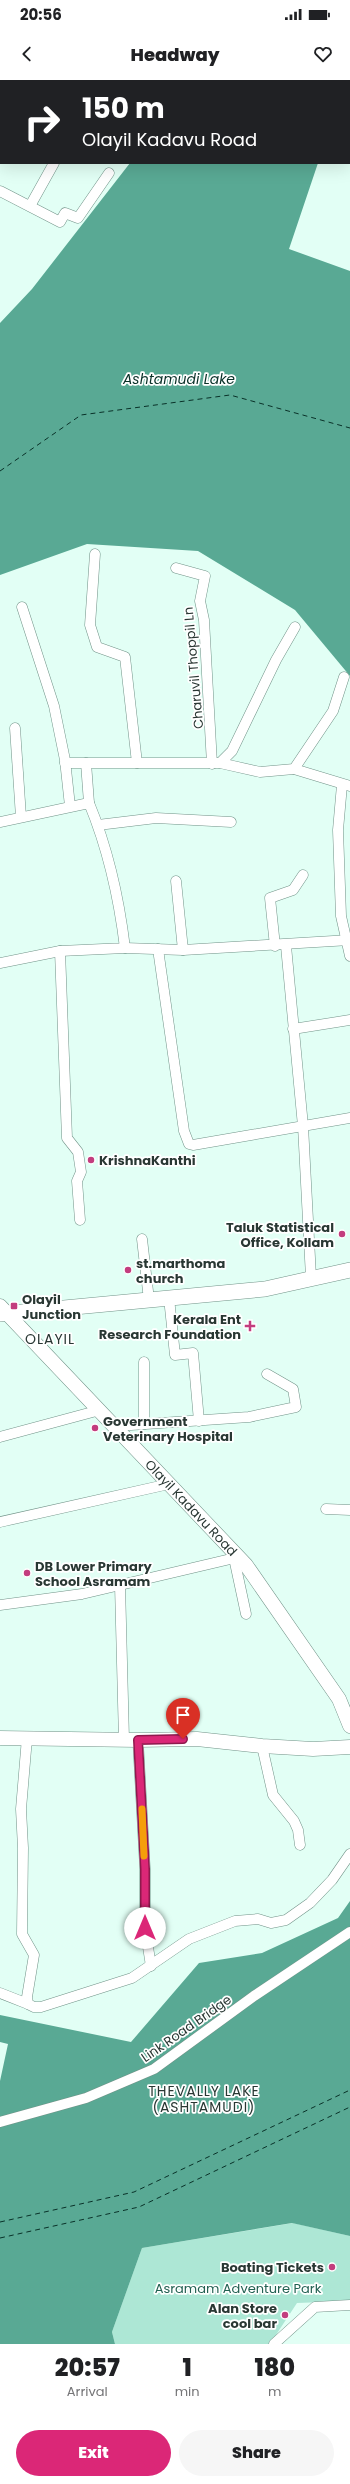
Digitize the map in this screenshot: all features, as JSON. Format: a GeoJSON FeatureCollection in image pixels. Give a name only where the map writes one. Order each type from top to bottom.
{"type":"FeatureCollection","features":[{"type":"Feature","properties":{"kind":"main road"},"geometry":{"type":"LineString","coordinates":[[1,1310],[149,1300],[264,1289],[311,1277],[350,1270]]}},
{"type":"Feature","properties":{"kind":"street"},"geometry":{"type":"LineString","coordinates":[[30,206],[53,164]]}},
{"type":"Feature","properties":{"kind":"street"},"geometry":{"type":"LineString","coordinates":[[0,191],[60,222],[65,213],[78,218],[109,173]]}},
{"type":"Feature","properties":{"kind":"street"},"geometry":{"type":"LineString","coordinates":[[95,554],[90,625],[97,647],[125,657],[137,763]]}},
{"type":"Feature","properties":{"kind":"street","name":"Charuvil Thoppil Ln"},"geometry":{"type":"LineString","coordinates":[[176,568],[205,576],[200,601],[204,620],[216,764]]}},
{"type":"Feature","properties":{"kind":"street"},"geometry":{"type":"LineString","coordinates":[[22,607],[54,706],[65,763],[70,806]]}},
{"type":"Feature","properties":{"kind":"street"},"geometry":{"type":"LineString","coordinates":[[216,764],[232,751],[276,660],[295,627]]}},
{"type":"Feature","properties":{"kind":"street"},"geometry":{"type":"LineString","coordinates":[[294,769],[333,711],[344,677]]}},
{"type":"Feature","properties":{"kind":"street"},"geometry":{"type":"LineString","coordinates":[[15,728],[21,817]]}},
{"type":"Feature","properties":{"kind":"street"},"geometry":{"type":"LineString","coordinates":[[65,763],[216,764],[260,772],[294,769],[346,785],[338,830],[340,916],[348,940],[350,956]]}},
{"type":"Feature","properties":{"kind":"street"},"geometry":{"type":"LineString","coordinates":[[86,763],[89,803],[98,825],[119,902],[125,948]]}},
{"type":"Feature","properties":{"kind":"street"},"geometry":{"type":"LineString","coordinates":[[0,822],[89,803]]}},
{"type":"Feature","properties":{"kind":"street"},"geometry":{"type":"LineString","coordinates":[[98,825],[156,818],[231,822]]}},
{"type":"Feature","properties":{"kind":"street"},"geometry":{"type":"LineString","coordinates":[[275,946],[270,898],[293,890],[304,875]]}},
{"type":"Feature","properties":{"kind":"street"},"geometry":{"type":"LineString","coordinates":[[176,882],[183,950]]}},
{"type":"Feature","properties":{"kind":"street"},"geometry":{"type":"LineString","coordinates":[[0,963],[60,951],[125,948],[183,950],[286,946],[348,940]]}},
{"type":"Feature","properties":{"kind":"street"},"geometry":{"type":"LineString","coordinates":[[286,946],[303,1126],[311,1277]]}},
{"type":"Feature","properties":{"kind":"street"},"geometry":{"type":"LineString","coordinates":[[158,949],[184,1131],[189,1144],[193,1145],[350,1118]]}},
{"type":"Feature","properties":{"kind":"street"},"geometry":{"type":"LineString","coordinates":[[60,951],[67,1138],[71,1146],[78,1152],[81,1172],[77,1181],[80,1220]]}},
{"type":"Feature","properties":{"kind":"street"},"geometry":{"type":"LineString","coordinates":[[293,1029],[350,1020]]}},
{"type":"Feature","properties":{"kind":"street"},"geometry":{"type":"LineString","coordinates":[[142,1239],[149,1300]]}},
{"type":"Feature","properties":{"kind":"street"},"geometry":{"type":"LineString","coordinates":[[169,1298],[175,1355],[193,1353],[199,1421]]}},
{"type":"Feature","properties":{"kind":"street","name":"Olayil Kadavu Road"},"geometry":{"type":"LineString","coordinates":[[1,1310],[116,1426],[236,1558],[339,1699],[350,1726]]}},
{"type":"Feature","properties":{"kind":"street"},"geometry":{"type":"LineString","coordinates":[[144,1362],[144,1424]]}},
{"type":"Feature","properties":{"kind":"street"},"geometry":{"type":"LineString","coordinates":[[116,1426],[249,1417],[296,1407],[293,1389],[267,1374]]}},
{"type":"Feature","properties":{"kind":"street"},"geometry":{"type":"LineString","coordinates":[[0,1437],[100,1410]]}},
{"type":"Feature","properties":{"kind":"street"},"geometry":{"type":"LineString","coordinates":[[0,1522],[169,1484]]}},
{"type":"Feature","properties":{"kind":"street"},"geometry":{"type":"LineString","coordinates":[[326,1509],[350,1510]]}},
{"type":"Feature","properties":{"kind":"street"},"geometry":{"type":"LineString","coordinates":[[0,1605],[82,1594],[236,1558],[246,1614]]}},
{"type":"Feature","properties":{"kind":"street"},"geometry":{"type":"LineString","coordinates":[[120,1585],[131,1740],[145,1869],[145,1928],[151,1966]]}},
{"type":"Feature","properties":{"kind":"street"},"geometry":{"type":"LineString","coordinates":[[0,1738],[131,1740],[197,1739],[262,1746],[313,1748],[350,1747]]}},
{"type":"Feature","properties":{"kind":"street"},"geometry":{"type":"LineString","coordinates":[[26,1738],[22,1809],[22,1934],[34,1955],[28,2004]]}},
{"type":"Feature","properties":{"kind":"street"},"geometry":{"type":"LineString","coordinates":[[262,1746],[273,1795],[294,1821],[298,1830],[300,1845]]}},
{"type":"Feature","properties":{"kind":"street"},"geometry":{"type":"LineString","coordinates":[[0,1993],[34,2007],[41,2007],[132,1978],[189,1939],[235,1921],[258,1919],[271,1923],[286,1920],[310,1903],[332,1880],[350,1854]]}},
{"type":"Feature","properties":{"kind":"street","name":"Link Road Bridge"},"geometry":{"type":"LineString","coordinates":[[0,2122],[86,2098],[154,2069],[254,1996],[350,1932]]}},
{"type":"Feature","properties":{"kind":"street"},"geometry":{"type":"LineString","coordinates":[[274,2344],[314,2307],[350,2305]]}},
{"type":"Feature","properties":{"kind":"green space","name":"Asramam Adventure Park"},"geometry":{"type":"Polygon","coordinates":[[[293,2223],[350,2236],[350,2301],[297,2303],[270,2344],[115,2344],[112,2332],[142,2248],[293,2223]]]}},
{"type":"Feature","properties":{"kind":"water","name":"Ashtamudi Lake"},"geometry":{"type":"Polygon","coordinates":[[[129,164],[318,164],[289,249],[350,271],[350,676],[295,610],[198,551],[87,544],[0,575],[0,323],[32,289],[129,164]]]}},
{"type":"Feature","properties":{"kind":"water"},"geometry":{"type":"Polygon","coordinates":[[[350,1901],[350,2236],[292,2223],[142,2248],[112,2332],[115,2344],[0,2344],[0,2081],[8,2044],[0,2042],[0,2015],[131,2042],[199,1963],[262,1953],[338,1918],[350,1901]]]}},
{"type":"Feature","properties":{"kind":"ferry route"},"geometry":{"type":"LineString","coordinates":[[0,471],[81,415],[230,395],[350,428]]}},
{"type":"Feature","properties":{"kind":"ferry route"},"geometry":{"type":"LineString","coordinates":[[0,2222],[134,2192],[350,2090]]}},
{"type":"Feature","properties":{"kind":"ferry route"},"geometry":{"type":"LineString","coordinates":[[0,2238],[139,2207],[350,2107]]}},
{"type":"Feature","properties":{"kind":"slow traffic"},"geometry":{"type":"LineString","coordinates":[[142,1809],[144,1856]]}},
{"type":"Feature","properties":{"kind":"place","name":"KrishnaKanthi"},"geometry":{"type":"Point","coordinates":[91,1160]}},
{"type":"Feature","properties":{"kind":"place","name":"Taluk Statistical Office, Kollam"},"geometry":{"type":"Point","coordinates":[342,1234]}},
{"type":"Feature","properties":{"kind":"place","name":"st.marthoma church"},"geometry":{"type":"Point","coordinates":[128,1270]}},
{"type":"Feature","properties":{"kind":"place","name":"Olayil Junction"},"geometry":{"type":"Point","coordinates":[14,1306]}},
{"type":"Feature","properties":{"kind":"place","name":"Kerala Ent Research Foundation"},"geometry":{"type":"Point","coordinates":[250,1326]}},
{"type":"Feature","properties":{"kind":"place","name":"Government Veterinary Hospital"},"geometry":{"type":"Point","coordinates":[95,1428]}},
{"type":"Feature","properties":{"kind":"place","name":"DB Lower Primary School Asramam"},"geometry":{"type":"Point","coordinates":[27,1573]}},
{"type":"Feature","properties":{"kind":"place","name":"Boating Tickets"},"geometry":{"type":"Point","coordinates":[332,2267]}},
{"type":"Feature","properties":{"kind":"place","name":"Alan Store cool bar"},"geometry":{"type":"Point","coordinates":[285,2315]}},
{"type":"Feature","properties":{"kind":"district","name":"OLAYIL"},"geometry":{"type":"Point","coordinates":[50,1339]}},
{"type":"Feature","properties":{"kind":"district","name":"THEVALLY LAKE (ASHTAMUDI)"},"geometry":{"type":"Point","coordinates":[204,2100]}},
{"type":"Feature","properties":{"kind":"route"},"geometry":{"type":"LineString","coordinates":[[145,1928],[145,1869],[138,1740],[183,1739]]}}]}
